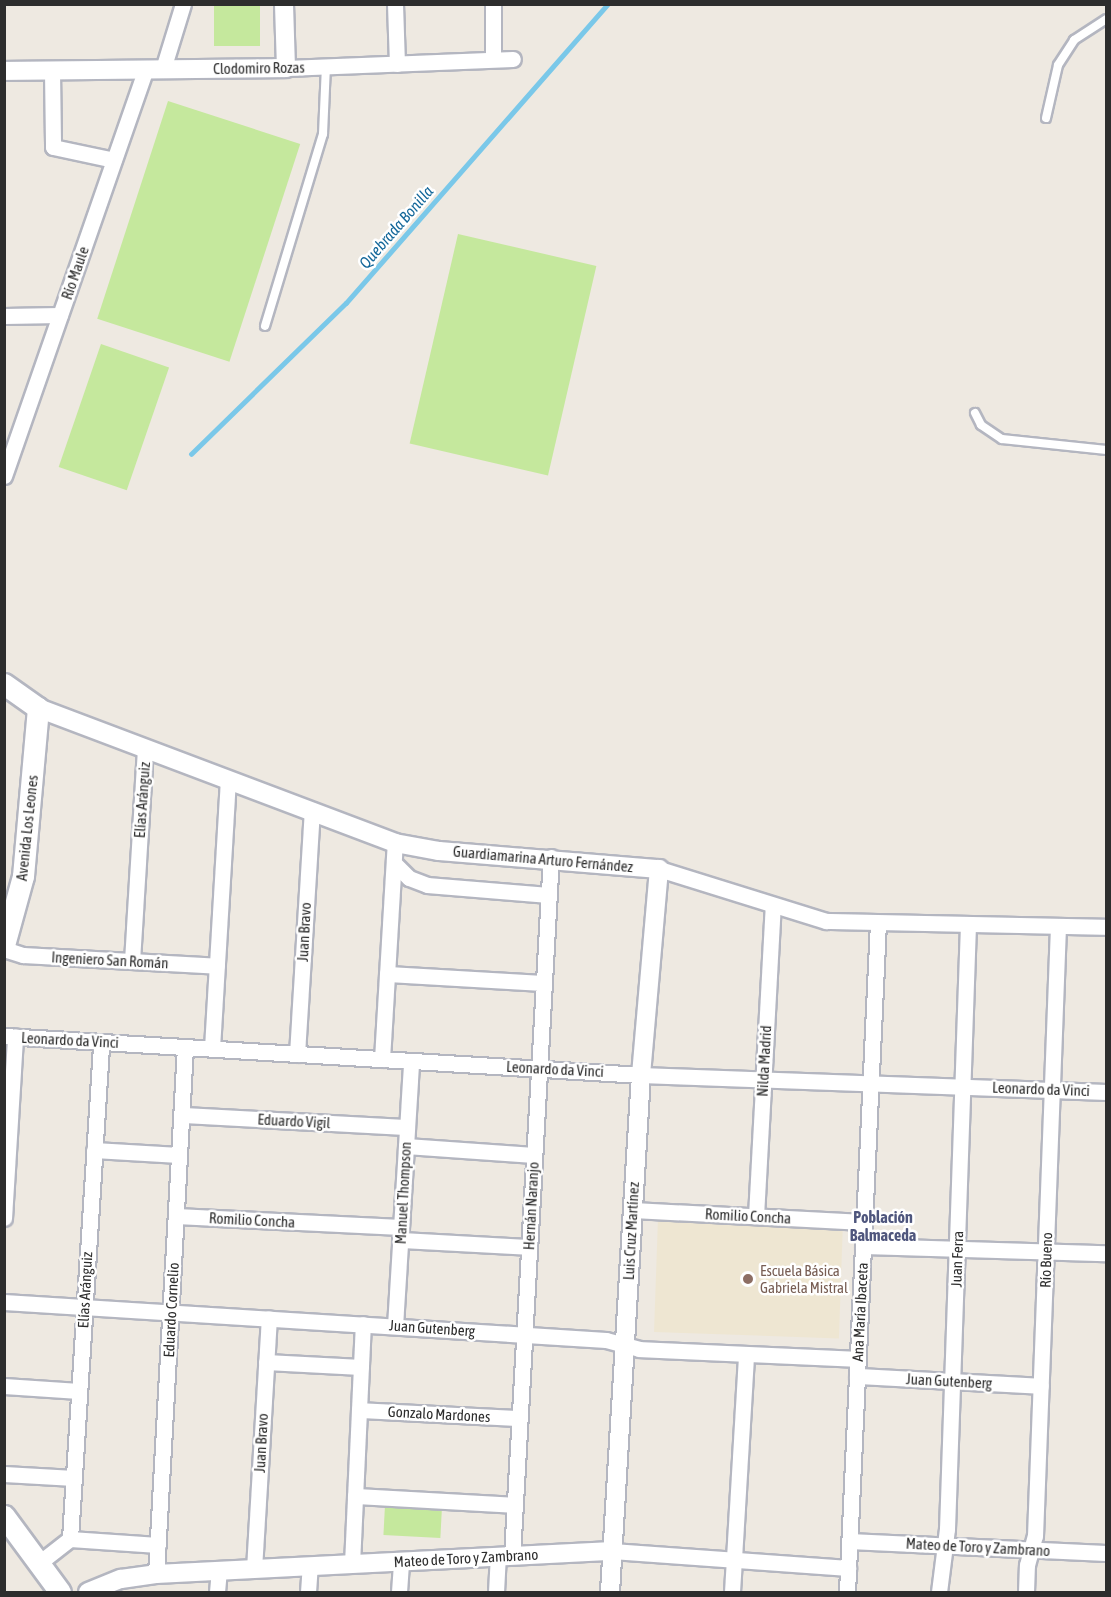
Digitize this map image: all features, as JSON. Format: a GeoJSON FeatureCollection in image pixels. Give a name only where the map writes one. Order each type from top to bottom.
{"type":"FeatureCollection","features":[{"type":"Feature","properties":{"kind":"main road","name":"Guardiamarina Arturo Fernández"},"geometry":{"type":"LineString","coordinates":[[4,684],[38,708]]}},
{"type":"Feature","properties":{"kind":"main road","name":"Avenida Los Leones"},"geometry":{"type":"LineString","coordinates":[[4,947],[23,876],[38,708]]}},
{"type":"Feature","properties":{"kind":"main road"},"geometry":{"type":"LineString","coordinates":[[4,1516],[60,1593]]}},
{"type":"Feature","properties":{"kind":"street","name":"Río Maule"},"geometry":{"type":"LineString","coordinates":[[4,476],[114,160],[183,4]]}},
{"type":"Feature","properties":{"kind":"street"},"geometry":{"type":"LineString","coordinates":[[284,4],[286,68]]}},
{"type":"Feature","properties":{"kind":"street"},"geometry":{"type":"LineString","coordinates":[[395,4],[397,64]]}},
{"type":"Feature","properties":{"kind":"street"},"geometry":{"type":"LineString","coordinates":[[493,4],[494,59]]}},
{"type":"Feature","properties":{"kind":"street","name":"Clodomiro Rozas"},"geometry":{"type":"LineString","coordinates":[[4,71],[286,68],[513,59]]}},
{"type":"Feature","properties":{"kind":"street"},"geometry":{"type":"LineString","coordinates":[[52,71],[53,147],[114,160]]}},
{"type":"Feature","properties":{"kind":"street"},"geometry":{"type":"LineString","coordinates":[[4,316],[60,315]]}},
{"type":"Feature","properties":{"kind":"street","name":"Guardiamarina Arturo Fernández"},"geometry":{"type":"LineString","coordinates":[[38,708],[395,843],[439,851],[551,857],[659,869],[826,921],[1107,927]]}},
{"type":"Feature","properties":{"kind":"street","name":"Elías Aránguiz"},"geometry":{"type":"LineString","coordinates":[[132,961],[145,748]]}},
{"type":"Feature","properties":{"kind":"street"},"geometry":{"type":"LineString","coordinates":[[212,1048],[228,780]]}},
{"type":"Feature","properties":{"kind":"street","name":"Juan Bravo"},"geometry":{"type":"LineString","coordinates":[[297,1054],[312,810]]}},
{"type":"Feature","properties":{"kind":"street"},"geometry":{"type":"LineString","coordinates":[[382,1059],[395,843]]}},
{"type":"Feature","properties":{"kind":"street","name":"Hernán Naranjo"},"geometry":{"type":"LineString","coordinates":[[496,1593],[514,1505],[551,857]]}},
{"type":"Feature","properties":{"kind":"street"},"geometry":{"type":"LineString","coordinates":[[394,863],[409,878],[428,885],[549,895]]}},
{"type":"Feature","properties":{"kind":"street","name":"Luis Cruz Martínez"},"geometry":{"type":"LineString","coordinates":[[610,1593],[641,1075],[659,869]]}},
{"type":"Feature","properties":{"kind":"street","name":"Nilda Madrid"},"geometry":{"type":"LineString","coordinates":[[756,1216],[773,906]]}},
{"type":"Feature","properties":{"kind":"street","name":"Ana María Ibaceta"},"geometry":{"type":"LineString","coordinates":[[847,1593],[878,923]]}},
{"type":"Feature","properties":{"kind":"street","name":"Juan Ferra"},"geometry":{"type":"LineString","coordinates":[[939,1593],[944,1546],[952,1381],[968,925]]}},
{"type":"Feature","properties":{"kind":"street","name":"Río Bueno"},"geometry":{"type":"LineString","coordinates":[[1026,1593],[1031,1550],[1041,1386],[1058,927]]}},
{"type":"Feature","properties":{"kind":"street","name":"Ingeniero San Román"},"geometry":{"type":"LineString","coordinates":[[4,947],[23,955],[217,966]]}},
{"type":"Feature","properties":{"kind":"street"},"geometry":{"type":"LineString","coordinates":[[387,974],[544,983]]}},
{"type":"Feature","properties":{"kind":"street"},"geometry":{"type":"LineString","coordinates":[[4,1218],[10,1036]]}},
{"type":"Feature","properties":{"kind":"street","name":"Leonardo da Vinci"},"geometry":{"type":"LineString","coordinates":[[10,1036],[641,1075],[1107,1092]]}},
{"type":"Feature","properties":{"kind":"street","name":"Elías Aránguiz"},"geometry":{"type":"LineString","coordinates":[[70,1539],[101,1042]]}},
{"type":"Feature","properties":{"kind":"street","name":"Eduardo Cornelio"},"geometry":{"type":"LineString","coordinates":[[156,1574],[185,1047]]}},
{"type":"Feature","properties":{"kind":"street","name":"Manuel Thompson"},"geometry":{"type":"LineString","coordinates":[[395,1326],[411,1061]]}},
{"type":"Feature","properties":{"kind":"street","name":"Eduardo Vigil"},"geometry":{"type":"LineString","coordinates":[[182,1115],[407,1127]]}},
{"type":"Feature","properties":{"kind":"street"},"geometry":{"type":"LineString","coordinates":[[406,1146],[534,1155]]}},
{"type":"Feature","properties":{"kind":"street"},"geometry":{"type":"LineString","coordinates":[[94,1150],[180,1155]]}},
{"type":"Feature","properties":{"kind":"street","name":"Romilio Concha"},"geometry":{"type":"LineString","coordinates":[[633,1210],[864,1222]]}},
{"type":"Feature","properties":{"kind":"street","name":"Romilio Concha"},"geometry":{"type":"LineString","coordinates":[[176,1216],[529,1247]]}},
{"type":"Feature","properties":{"kind":"street"},"geometry":{"type":"LineString","coordinates":[[863,1246],[1107,1253]]}},
{"type":"Feature","properties":{"kind":"street","name":"Juan Gutenberg"},"geometry":{"type":"LineString","coordinates":[[4,1302],[606,1340],[639,1349],[858,1359]]}},
{"type":"Feature","properties":{"kind":"street","name":"Juan Bravo"},"geometry":{"type":"LineString","coordinates":[[254,1569],[269,1318]]}},
{"type":"Feature","properties":{"kind":"street"},"geometry":{"type":"LineString","coordinates":[[352,1564],[363,1324]]}},
{"type":"Feature","properties":{"kind":"street"},"geometry":{"type":"LineString","coordinates":[[732,1593],[746,1354]]}},
{"type":"Feature","properties":{"kind":"street"},"geometry":{"type":"LineString","coordinates":[[266,1362],[361,1367]]}},
{"type":"Feature","properties":{"kind":"street","name":"Juan Gutenberg"},"geometry":{"type":"LineString","coordinates":[[857,1376],[1041,1386]]}},
{"type":"Feature","properties":{"kind":"street"},"geometry":{"type":"LineString","coordinates":[[4,1386],[80,1391]]}},
{"type":"Feature","properties":{"kind":"street","name":"Gonzalo Mardones"},"geometry":{"type":"LineString","coordinates":[[359,1410],[519,1418]]}},
{"type":"Feature","properties":{"kind":"street"},"geometry":{"type":"LineString","coordinates":[[4,1474],[74,1478]]}},
{"type":"Feature","properties":{"kind":"street"},"geometry":{"type":"LineString","coordinates":[[355,1496],[514,1505]]}},
{"type":"Feature","properties":{"kind":"street"},"geometry":{"type":"LineString","coordinates":[[39,1563],[70,1539],[158,1545]]}},
{"type":"Feature","properties":{"kind":"street","name":"Mateo de Toro y Zambrano"},"geometry":{"type":"LineString","coordinates":[[849,1541],[1107,1553]]}},
{"type":"Feature","properties":{"kind":"street","name":"Mateo de Toro y Zambrano"},"geometry":{"type":"LineString","coordinates":[[87,1593],[121,1579],[156,1574],[612,1551],[848,1568]]}},
{"type":"Feature","properties":{"kind":"street"},"geometry":{"type":"LineString","coordinates":[[399,1593],[401,1561]]}},
{"type":"Feature","properties":{"kind":"street"},"geometry":{"type":"LineString","coordinates":[[308,1593],[310,1566]]}},
{"type":"Feature","properties":{"kind":"street"},"geometry":{"type":"LineString","coordinates":[[217,1593],[219,1570]]}},
{"type":"Feature","properties":{"kind":"lane"},"geometry":{"type":"LineString","coordinates":[[1046,118],[1058,65],[1074,40],[1107,19]]}},
{"type":"Feature","properties":{"kind":"lane"},"geometry":{"type":"LineString","coordinates":[[265,326],[323,134],[326,66]]}},
{"type":"Feature","properties":{"kind":"lane"},"geometry":{"type":"LineString","coordinates":[[975,413],[981,425],[1002,439],[1107,450]]}},
{"type":"Feature","properties":{"kind":"shaded area","name":"Escuela Básica Gabriela Mistral"},"geometry":{"type":"Polygon","coordinates":[[[658,1218],[843,1224],[839,1338],[654,1332],[658,1218]]]}},
{"type":"Feature","properties":{"kind":"green space"},"geometry":{"type":"Polygon","coordinates":[[[214,5],[260,5],[260,46],[214,46],[214,5]]]}},
{"type":"Feature","properties":{"kind":"green space"},"geometry":{"type":"Polygon","coordinates":[[[168,101],[300,144],[229,362],[97,319],[168,101]]]}},
{"type":"Feature","properties":{"kind":"green space"},"geometry":{"type":"Polygon","coordinates":[[[458,234],[596,266],[548,475],[410,443],[458,234]]]}},
{"type":"Feature","properties":{"kind":"green space"},"geometry":{"type":"Polygon","coordinates":[[[101,344],[169,367],[127,490],[59,467],[101,344]]]}},
{"type":"Feature","properties":{"kind":"green space"},"geometry":{"type":"Polygon","coordinates":[[[385,1505],[442,1508],[440,1538],[383,1535],[385,1505]]]}},
{"type":"Feature","properties":{"kind":"waterway","name":"Quebrada Bonilla"},"geometry":{"type":"LineString","coordinates":[[191,454],[346,303],[608,4]]}},
{"type":"Feature","properties":{"kind":"place","name":"Escuela Básica Gabriela Mistral"},"geometry":{"type":"Point","coordinates":[748,1279]}},
{"type":"Feature","properties":{"kind":"district","name":"Población Balmaceda"},"geometry":{"type":"Point","coordinates":[883,1226]}}]}
